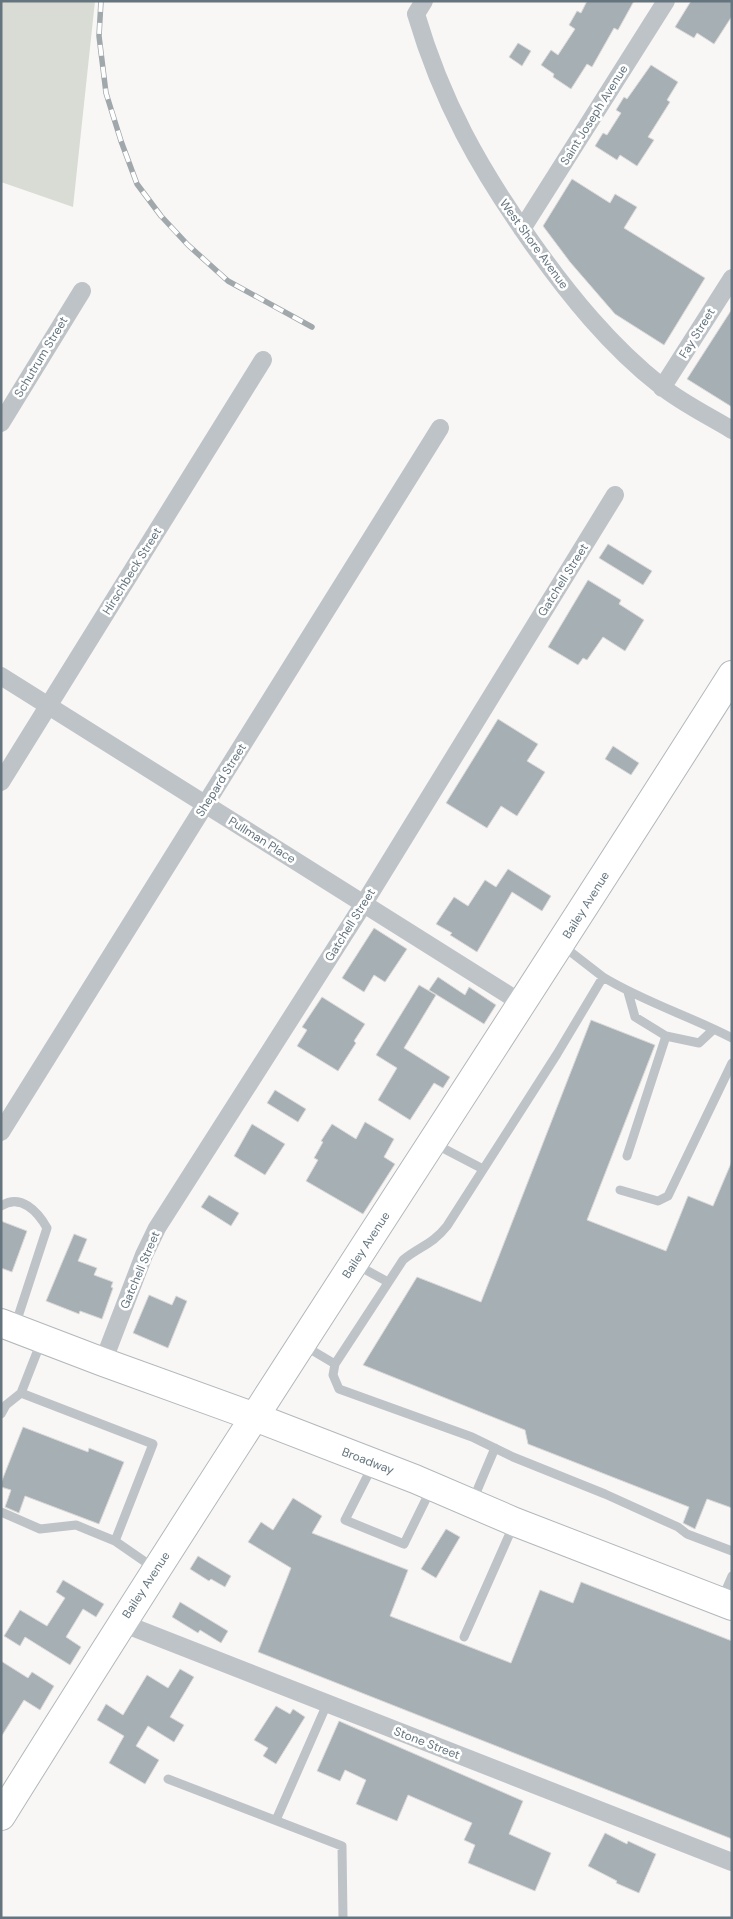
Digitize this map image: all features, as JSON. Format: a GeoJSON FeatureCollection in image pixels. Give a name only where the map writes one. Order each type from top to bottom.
{"type":"FeatureCollection","features":[{"type":"Feature","properties":{"kind":"main road","name":"Bailey Avenue"},"geometry":{"type":"LineString","coordinates":[[1,1816],[122,1623],[561,945],[732,675]]}},
{"type":"Feature","properties":{"kind":"main road","name":"Broadway"},"geometry":{"type":"LineString","coordinates":[[8,1326],[256,1416],[433,1486],[515,1522],[726,1604]]}},
{"type":"Feature","properties":{"kind":"street","name":"West Shore Avenue"},"geometry":{"type":"LineString","coordinates":[[424,1],[416,14],[429,56],[446,96],[464,136],[485,175],[522,230],[579,305],[610,340],[662,388],[732,430]]}},
{"type":"Feature","properties":{"kind":"street","name":"Saint Joseph Avenue"},"geometry":{"type":"LineString","coordinates":[[522,230],[666,1]]}},
{"type":"Feature","properties":{"kind":"street","name":"Fay Street"},"geometry":{"type":"LineString","coordinates":[[662,388],[732,278]]}},
{"type":"Feature","properties":{"kind":"street","name":"Schutrum Street"},"geometry":{"type":"LineString","coordinates":[[1,423],[82,291]]}},
{"type":"Feature","properties":{"kind":"street","name":"Hirschbeck Street"},"geometry":{"type":"LineString","coordinates":[[1,782],[263,360]]}},
{"type":"Feature","properties":{"kind":"street","name":"Shepard Street"},"geometry":{"type":"LineString","coordinates":[[1,1132],[440,428]]}},
{"type":"Feature","properties":{"kind":"street","name":"Gatchell Street"},"geometry":{"type":"LineString","coordinates":[[103,1362],[144,1255],[157,1228],[363,904],[614,495]]}},
{"type":"Feature","properties":{"kind":"street","name":"Pullman Place"},"geometry":{"type":"LineString","coordinates":[[1,676],[523,1004]]}},
{"type":"Feature","properties":{"kind":"street","name":"Stone Street"},"geometry":{"type":"LineString","coordinates":[[122,1623],[732,1862]]}},
{"type":"Feature","properties":{"kind":"lane"},"geometry":{"type":"LineString","coordinates":[[561,945],[603,977],[628,992],[732,1038]]}},
{"type":"Feature","properties":{"kind":"lane"},"geometry":{"type":"LineString","coordinates":[[603,977],[557,1054],[442,1232],[431,1244],[413,1251],[402,1260],[335,1364],[333,1375],[339,1389],[450,1429],[605,1494],[678,1527],[687,1534],[732,1550]]}},
{"type":"Feature","properties":{"kind":"lane"},"geometry":{"type":"LineString","coordinates":[[628,992],[634,1017],[666,1036],[699,1043],[714,1029]]}},
{"type":"Feature","properties":{"kind":"lane"},"geometry":{"type":"LineString","coordinates":[[627,1156],[666,1036]]}},
{"type":"Feature","properties":{"kind":"lane"},"geometry":{"type":"LineString","coordinates":[[620,1190],[658,1201],[668,1196],[732,1063]]}},
{"type":"Feature","properties":{"kind":"lane"},"geometry":{"type":"LineString","coordinates":[[432,1143],[483,1169]]}},
{"type":"Feature","properties":{"kind":"lane"},"geometry":{"type":"LineString","coordinates":[[1,1206],[14,1201],[25,1204],[35,1210],[47,1228],[8,1326]]}},
{"type":"Feature","properties":{"kind":"lane"},"geometry":{"type":"LineString","coordinates":[[354,1263],[388,1282]]}},
{"type":"Feature","properties":{"kind":"lane"},"geometry":{"type":"LineString","coordinates":[[1,1414],[6,1404],[21,1394],[42,1339]]}},
{"type":"Feature","properties":{"kind":"lane"},"geometry":{"type":"LineString","coordinates":[[302,1344],[335,1364]]}},
{"type":"Feature","properties":{"kind":"lane"},"geometry":{"type":"LineString","coordinates":[[21,1394],[153,1444],[115,1541]]}},
{"type":"Feature","properties":{"kind":"lane"},"geometry":{"type":"LineString","coordinates":[[472,1503],[495,1448]]}},
{"type":"Feature","properties":{"kind":"lane"},"geometry":{"type":"LineString","coordinates":[[374,1463],[345,1520],[404,1544],[433,1486]]}},
{"type":"Feature","properties":{"kind":"lane"},"geometry":{"type":"LineString","coordinates":[[1,1512],[40,1529],[76,1525],[115,1541],[156,1570]]}},
{"type":"Feature","properties":{"kind":"lane"},"geometry":{"type":"LineString","coordinates":[[464,1637],[515,1522]]}},
{"type":"Feature","properties":{"kind":"lane"},"geometry":{"type":"LineString","coordinates":[[726,1604],[732,1576]]}},
{"type":"Feature","properties":{"kind":"lane"},"geometry":{"type":"LineString","coordinates":[[276,1820],[327,1704]]}},
{"type":"Feature","properties":{"kind":"lane"},"geometry":{"type":"LineString","coordinates":[[168,1779],[342,1846],[343,1918]]}},
{"type":"Feature","properties":{"kind":"shaded area"},"geometry":{"type":"Polygon","coordinates":[[[1,1],[95,1],[73,207],[1,182],[1,1]]]}},
{"type":"Feature","properties":{"kind":"building"},"geometry":{"type":"Polygon","coordinates":[[[587,1],[634,1],[618,30],[614,28],[592,67],[587,64],[571,89],[553,77],[554,74],[541,65],[551,50],[558,55],[575,29],[569,25],[577,11],[581,13],[587,1]]]}},
{"type":"Feature","properties":{"kind":"building"},"geometry":{"type":"Polygon","coordinates":[[[691,1],[732,1],[732,16],[714,44],[697,33],[694,38],[675,27],[691,1]]]}},
{"type":"Feature","properties":{"kind":"building"},"geometry":{"type":"Polygon","coordinates":[[[518,43],[531,51],[522,66],[509,57],[518,43]]]}},
{"type":"Feature","properties":{"kind":"building"},"geometry":{"type":"Polygon","coordinates":[[[651,65],[678,82],[667,100],[670,102],[648,137],[654,140],[637,166],[620,155],[617,160],[595,146],[603,133],[607,135],[621,113],[616,110],[624,97],[627,99],[651,65]]]}},
{"type":"Feature","properties":{"kind":"building"},"geometry":{"type":"Polygon","coordinates":[[[572,179],[610,203],[615,194],[637,207],[624,228],[705,278],[664,345],[615,314],[570,262],[543,226],[572,179]]]}},
{"type":"Feature","properties":{"kind":"building"},"geometry":{"type":"Polygon","coordinates":[[[732,309],[732,407],[687,379],[732,309]]]}},
{"type":"Feature","properties":{"kind":"building"},"geometry":{"type":"Polygon","coordinates":[[[608,544],[652,571],[643,585],[599,558],[608,544]]]}},
{"type":"Feature","properties":{"kind":"building"},"geometry":{"type":"Polygon","coordinates":[[[588,580],[621,600],[619,604],[644,620],[625,651],[603,637],[587,660],[583,658],[578,665],[548,647],[588,580]]]}},
{"type":"Feature","properties":{"kind":"building"},"geometry":{"type":"Polygon","coordinates":[[[498,719],[538,744],[527,761],[545,772],[517,816],[501,806],[487,828],[446,803],[498,719]]]}},
{"type":"Feature","properties":{"kind":"building"},"geometry":{"type":"Polygon","coordinates":[[[613,746],[639,763],[631,775],[605,759],[613,746]]]}},
{"type":"Feature","properties":{"kind":"building"},"geometry":{"type":"Polygon","coordinates":[[[508,869],[551,896],[542,911],[512,892],[477,952],[450,935],[452,933],[436,924],[454,897],[468,906],[485,880],[496,887],[508,869]]]}},
{"type":"Feature","properties":{"kind":"building"},"geometry":{"type":"Polygon","coordinates":[[[374,928],[407,949],[385,982],[374,975],[364,992],[342,978],[374,928]]]}},
{"type":"Feature","properties":{"kind":"building"},"geometry":{"type":"Polygon","coordinates":[[[438,977],[465,995],[469,987],[496,1005],[484,1024],[429,990],[438,977]]]}},
{"type":"Feature","properties":{"kind":"building"},"geometry":{"type":"Polygon","coordinates":[[[419,985],[436,995],[404,1048],[450,1077],[443,1088],[434,1083],[410,1120],[378,1100],[397,1068],[376,1055],[419,985]]]}},
{"type":"Feature","properties":{"kind":"building"},"geometry":{"type":"Polygon","coordinates":[[[322,997],[365,1024],[354,1041],[356,1043],[338,1071],[297,1046],[307,1030],[302,1027],[322,997]]]}},
{"type":"Feature","properties":{"kind":"building"},"geometry":{"type":"Polygon","coordinates":[[[591,1020],[655,1045],[587,1220],[666,1251],[688,1196],[713,1206],[732,1161],[732,1508],[707,1499],[695,1529],[683,1523],[689,1507],[528,1444],[525,1430],[363,1365],[417,1277],[481,1302],[591,1020]]]}},
{"type":"Feature","properties":{"kind":"building"},"geometry":{"type":"Polygon","coordinates":[[[275,1090],[306,1109],[298,1122],[267,1103],[275,1090]]]}},
{"type":"Feature","properties":{"kind":"building"},"geometry":{"type":"Polygon","coordinates":[[[365,1122],[394,1139],[384,1157],[395,1164],[363,1214],[306,1181],[318,1160],[314,1158],[323,1142],[321,1141],[332,1124],[356,1139],[365,1122]]]}},
{"type":"Feature","properties":{"kind":"building"},"geometry":{"type":"Polygon","coordinates":[[[252,1124],[285,1144],[265,1175],[234,1156],[252,1124]]]}},
{"type":"Feature","properties":{"kind":"building"},"geometry":{"type":"Polygon","coordinates":[[[209,1195],[239,1213],[231,1226],[201,1207],[209,1195]]]}},
{"type":"Feature","properties":{"kind":"building"},"geometry":{"type":"Polygon","coordinates":[[[1,1221],[27,1231],[12,1272],[1,1268],[1,1221]]]}},
{"type":"Feature","properties":{"kind":"building"},"geometry":{"type":"Polygon","coordinates":[[[74,1234],[87,1239],[78,1261],[97,1268],[94,1275],[113,1282],[111,1287],[113,1288],[102,1319],[80,1311],[79,1314],[46,1301],[74,1234]]]}},
{"type":"Feature","properties":{"kind":"building"},"geometry":{"type":"Polygon","coordinates":[[[149,1295],[172,1305],[176,1296],[187,1301],[168,1348],[133,1333],[149,1295]]]}},
{"type":"Feature","properties":{"kind":"building"},"geometry":{"type":"Polygon","coordinates":[[[23,1427],[88,1452],[89,1448],[124,1462],[99,1524],[25,1496],[19,1513],[5,1507],[11,1490],[1,1487],[1,1483],[23,1427]]]}},
{"type":"Feature","properties":{"kind":"building"},"geometry":{"type":"Polygon","coordinates":[[[293,1498],[322,1516],[312,1533],[408,1570],[390,1616],[511,1663],[540,1590],[573,1603],[581,1582],[732,1641],[732,1839],[258,1652],[291,1568],[248,1542],[261,1522],[273,1530],[293,1498]]]}},
{"type":"Feature","properties":{"kind":"building"},"geometry":{"type":"Polygon","coordinates":[[[446,1529],[460,1537],[436,1578],[421,1569],[446,1529]]]}},
{"type":"Feature","properties":{"kind":"building"},"geometry":{"type":"Polygon","coordinates":[[[198,1556],[231,1576],[225,1587],[211,1579],[209,1581],[190,1569],[198,1556]]]}},
{"type":"Feature","properties":{"kind":"building"},"geometry":{"type":"Polygon","coordinates":[[[63,1580],[104,1604],[96,1617],[83,1609],[66,1637],[81,1647],[70,1665],[25,1637],[20,1646],[4,1636],[20,1610],[47,1626],[65,1598],[56,1592],[63,1580]]]}},
{"type":"Feature","properties":{"kind":"building"},"geometry":{"type":"Polygon","coordinates":[[[180,1602],[228,1631],[221,1643],[200,1630],[198,1633],[172,1617],[180,1602]]]}},
{"type":"Feature","properties":{"kind":"building"},"geometry":{"type":"Polygon","coordinates":[[[1,1661],[28,1678],[32,1672],[54,1686],[40,1710],[24,1700],[1,1737],[1,1661]]]}},
{"type":"Feature","properties":{"kind":"building"},"geometry":{"type":"Polygon","coordinates":[[[180,1669],[194,1677],[170,1717],[184,1725],[174,1742],[148,1726],[136,1746],[159,1760],[145,1784],[109,1763],[124,1736],[97,1720],[106,1704],[123,1715],[147,1675],[168,1688],[180,1669]]]}},
{"type":"Feature","properties":{"kind":"building"},"geometry":{"type":"Polygon","coordinates":[[[276,1706],[290,1714],[293,1709],[305,1717],[276,1764],[263,1756],[268,1748],[254,1740],[276,1706]]]}},
{"type":"Feature","properties":{"kind":"building"},"geometry":{"type":"Polygon","coordinates":[[[339,1721],[523,1801],[509,1834],[551,1853],[535,1891],[468,1863],[475,1845],[464,1840],[472,1823],[408,1795],[397,1821],[356,1804],[366,1780],[345,1770],[340,1781],[317,1771],[339,1721]]]}},
{"type":"Feature","properties":{"kind":"building"},"geometry":{"type":"Polygon","coordinates":[[[605,1833],[627,1844],[628,1841],[656,1854],[639,1893],[616,1883],[617,1881],[588,1866],[605,1833]]]}},
{"type":"Feature","properties":{"kind":"railway"},"geometry":{"type":"LineString","coordinates":[[101,1],[99,36],[106,93],[137,184],[161,216],[188,245],[228,281],[312,327]]}}]}
